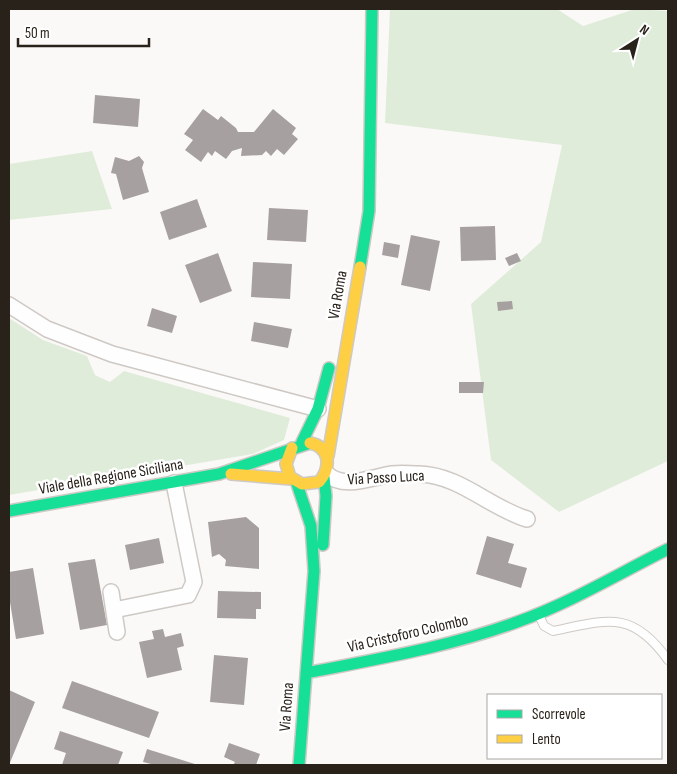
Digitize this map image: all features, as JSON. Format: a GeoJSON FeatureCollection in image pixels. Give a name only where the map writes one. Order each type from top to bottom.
{"type":"FeatureCollection","features":[{"type":"Feature","properties":{"kind":"street","name":"Via Roma"},"geometry":{"type":"LineString","coordinates":[[328,456],[369,211],[372,9]]}},
{"type":"Feature","properties":{"kind":"street","name":"Via Roma"},"geometry":{"type":"LineString","coordinates":[[358,203],[369,140]]}},
{"type":"Feature","properties":{"kind":"street"},"geometry":{"type":"LineString","coordinates":[[9,305],[47,329],[112,354],[318,409]]}},
{"type":"Feature","properties":{"kind":"street"},"geometry":{"type":"LineString","coordinates":[[313,591],[311,521],[306,501],[294,481],[287,474],[285,460],[297,445],[318,409],[326,386],[331,358]]}},
{"type":"Feature","properties":{"kind":"street"},"geometry":{"type":"LineString","coordinates":[[219,474],[297,445],[318,444],[328,456],[329,468],[326,476],[323,547],[313,591]]}},
{"type":"Feature","properties":{"kind":"street"},"geometry":{"type":"LineString","coordinates":[[219,474],[294,481],[312,485],[326,476]]}},
{"type":"Feature","properties":{"kind":"street","name":"Viale della Regione Siciliana"},"geometry":{"type":"LineString","coordinates":[[9,512],[219,474]]}},
{"type":"Feature","properties":{"kind":"street","name":"Via Passo Luca"},"geometry":{"type":"LineString","coordinates":[[326,476],[332,479],[358,482],[393,474],[436,476],[461,485],[512,514],[527,519]]}},
{"type":"Feature","properties":{"kind":"street"},"geometry":{"type":"LineString","coordinates":[[114,610],[188,595],[194,582],[174,483]]}},
{"type":"Feature","properties":{"kind":"street","name":"Via Cristoforo Colombo"},"geometry":{"type":"LineString","coordinates":[[306,673],[428,648],[518,622],[668,549]]}},
{"type":"Feature","properties":{"kind":"street","name":"Via Roma"},"geometry":{"type":"LineString","coordinates":[[299,765],[313,591]]}},
{"type":"Feature","properties":{"kind":"street"},"geometry":{"type":"LineString","coordinates":[[111,592],[117,632]]}},
{"type":"Feature","properties":{"kind":"lane"},"geometry":{"type":"LineString","coordinates":[[539,613],[544,626],[553,631],[596,621],[613,621],[628,624],[642,631],[658,646],[668,660]]}},
{"type":"Feature","properties":{"kind":"green space"},"geometry":{"type":"Polygon","coordinates":[[[390,9],[557,9],[583,26],[635,9],[668,11],[668,461],[559,512],[491,460],[471,304],[541,242],[562,145],[385,123],[390,9]]]}},
{"type":"Feature","properties":{"kind":"green space"},"geometry":{"type":"Polygon","coordinates":[[[92,151],[112,209],[9,220],[9,164],[92,151]]]}},
{"type":"Feature","properties":{"kind":"green space"},"geometry":{"type":"Polygon","coordinates":[[[9,318],[43,340],[87,356],[95,375],[110,382],[124,371],[290,418],[284,440],[253,454],[9,495],[9,318]]]}},
{"type":"Feature","properties":{"kind":"building"},"geometry":{"type":"Polygon","coordinates":[[[95,95],[140,99],[138,127],[93,123],[95,95]]]}},
{"type":"Feature","properties":{"kind":"building"},"geometry":{"type":"Polygon","coordinates":[[[203,109],[218,120],[221,116],[236,128],[238,132],[254,132],[273,109],[296,128],[292,134],[298,139],[284,155],[277,149],[271,156],[266,151],[262,155],[241,156],[242,148],[232,151],[226,159],[215,151],[212,156],[208,152],[201,162],[185,150],[193,140],[184,134],[203,109]]]}},
{"type":"Feature","properties":{"kind":"building"},"geometry":{"type":"Polygon","coordinates":[[[139,156],[144,162],[142,168],[149,192],[123,200],[116,174],[111,173],[115,157],[129,161],[139,156]]]}},
{"type":"Feature","properties":{"kind":"building"},"geometry":{"type":"Polygon","coordinates":[[[197,199],[207,227],[169,240],[160,212],[197,199]]]}},
{"type":"Feature","properties":{"kind":"building"},"geometry":{"type":"Polygon","coordinates":[[[269,208],[308,210],[306,242],[267,240],[269,208]]]}},
{"type":"Feature","properties":{"kind":"building"},"geometry":{"type":"Polygon","coordinates":[[[495,226],[496,260],[461,261],[460,227],[495,226]]]}},
{"type":"Feature","properties":{"kind":"building"},"geometry":{"type":"Polygon","coordinates":[[[411,235],[440,241],[430,291],[401,285],[411,235]]]}},
{"type":"Feature","properties":{"kind":"building"},"geometry":{"type":"Polygon","coordinates":[[[384,242],[400,245],[398,258],[382,255],[384,242]]]}},
{"type":"Feature","properties":{"kind":"building"},"geometry":{"type":"Polygon","coordinates":[[[218,253],[232,291],[200,303],[185,265],[218,253]]]}},
{"type":"Feature","properties":{"kind":"building"},"geometry":{"type":"Polygon","coordinates":[[[517,253],[521,261],[509,266],[505,258],[517,253]]]}},
{"type":"Feature","properties":{"kind":"building"},"geometry":{"type":"Polygon","coordinates":[[[253,262],[292,264],[290,299],[251,297],[253,262]]]}},
{"type":"Feature","properties":{"kind":"building"},"geometry":{"type":"Polygon","coordinates":[[[512,301],[513,309],[498,311],[497,302],[512,301]]]}},
{"type":"Feature","properties":{"kind":"building"},"geometry":{"type":"Polygon","coordinates":[[[152,308],[177,316],[172,333],[147,326],[152,308]]]}},
{"type":"Feature","properties":{"kind":"building"},"geometry":{"type":"Polygon","coordinates":[[[254,322],[292,329],[288,348],[251,341],[254,322]]]}},
{"type":"Feature","properties":{"kind":"building"},"geometry":{"type":"Polygon","coordinates":[[[459,382],[484,382],[483,393],[459,393],[459,382]]]}},
{"type":"Feature","properties":{"kind":"building"},"geometry":{"type":"Polygon","coordinates":[[[246,517],[259,528],[259,569],[225,566],[226,560],[219,554],[212,557],[208,522],[246,517]]]}},
{"type":"Feature","properties":{"kind":"building"},"geometry":{"type":"Polygon","coordinates":[[[487,536],[514,544],[508,563],[527,568],[521,588],[476,574],[487,536]]]}},
{"type":"Feature","properties":{"kind":"building"},"geometry":{"type":"Polygon","coordinates":[[[159,538],[164,563],[130,570],[125,545],[159,538]]]}},
{"type":"Feature","properties":{"kind":"building"},"geometry":{"type":"Polygon","coordinates":[[[95,559],[107,625],[80,630],[68,563],[95,559]]]}},
{"type":"Feature","properties":{"kind":"building"},"geometry":{"type":"Polygon","coordinates":[[[33,568],[44,634],[16,639],[9,596],[9,572],[33,568]]]}},
{"type":"Feature","properties":{"kind":"building"},"geometry":{"type":"Polygon","coordinates":[[[218,591],[261,592],[261,609],[256,609],[256,619],[217,618],[218,591]]]}},
{"type":"Feature","properties":{"kind":"building"},"geometry":{"type":"Polygon","coordinates":[[[163,629],[165,637],[181,633],[184,646],[177,648],[182,670],[147,678],[139,642],[154,639],[152,631],[163,629]]]}},
{"type":"Feature","properties":{"kind":"building"},"geometry":{"type":"Polygon","coordinates":[[[214,655],[248,658],[244,705],[210,702],[214,655]]]}},
{"type":"Feature","properties":{"kind":"building"},"geometry":{"type":"Polygon","coordinates":[[[72,681],[159,712],[149,738],[62,708],[72,681]]]}},
{"type":"Feature","properties":{"kind":"building"},"geometry":{"type":"Polygon","coordinates":[[[9,690],[35,702],[9,765],[9,690]]]}},
{"type":"Feature","properties":{"kind":"building"},"geometry":{"type":"Polygon","coordinates":[[[60,731],[123,752],[118,765],[62,765],[66,753],[54,749],[60,731]]]}},
{"type":"Feature","properties":{"kind":"building"},"geometry":{"type":"Polygon","coordinates":[[[229,743],[260,754],[256,765],[233,765],[235,762],[224,757],[229,743]]]}},
{"type":"Feature","properties":{"kind":"building"},"geometry":{"type":"Polygon","coordinates":[[[147,749],[198,765],[155,765],[143,762],[147,749]]]}},
{"type":"Feature","properties":{"kind":"traffic: fast"},"geometry":{"type":"LineString","coordinates":[[360,267],[369,211],[372,9]]}},
{"type":"Feature","properties":{"kind":"traffic: fast"},"geometry":{"type":"LineString","coordinates":[[302,442],[318,409],[329,368]]}},
{"type":"Feature","properties":{"kind":"traffic: fast"},"geometry":{"type":"LineString","coordinates":[[9,511],[219,474],[310,443]]}},
{"type":"Feature","properties":{"kind":"traffic: fast"},"geometry":{"type":"LineString","coordinates":[[323,545],[326,496],[324,477]]}},
{"type":"Feature","properties":{"kind":"traffic: fast"},"geometry":{"type":"LineString","coordinates":[[297,484],[311,526],[314,571],[299,765]]}},
{"type":"Feature","properties":{"kind":"traffic: fast"},"geometry":{"type":"LineString","coordinates":[[306,673],[439,645],[491,631],[537,614],[575,597],[668,549]]}},
{"type":"Feature","properties":{"kind":"traffic: slow"},"geometry":{"type":"LineString","coordinates":[[328,456],[360,267]]}},
{"type":"Feature","properties":{"kind":"traffic: slow"},"geometry":{"type":"LineString","coordinates":[[292,448],[286,464],[290,477],[302,484],[319,482],[326,471],[327,459],[322,449],[310,443]]}},
{"type":"Feature","properties":{"kind":"traffic: slow"},"geometry":{"type":"LineString","coordinates":[[231,474],[291,479]]}}]}
